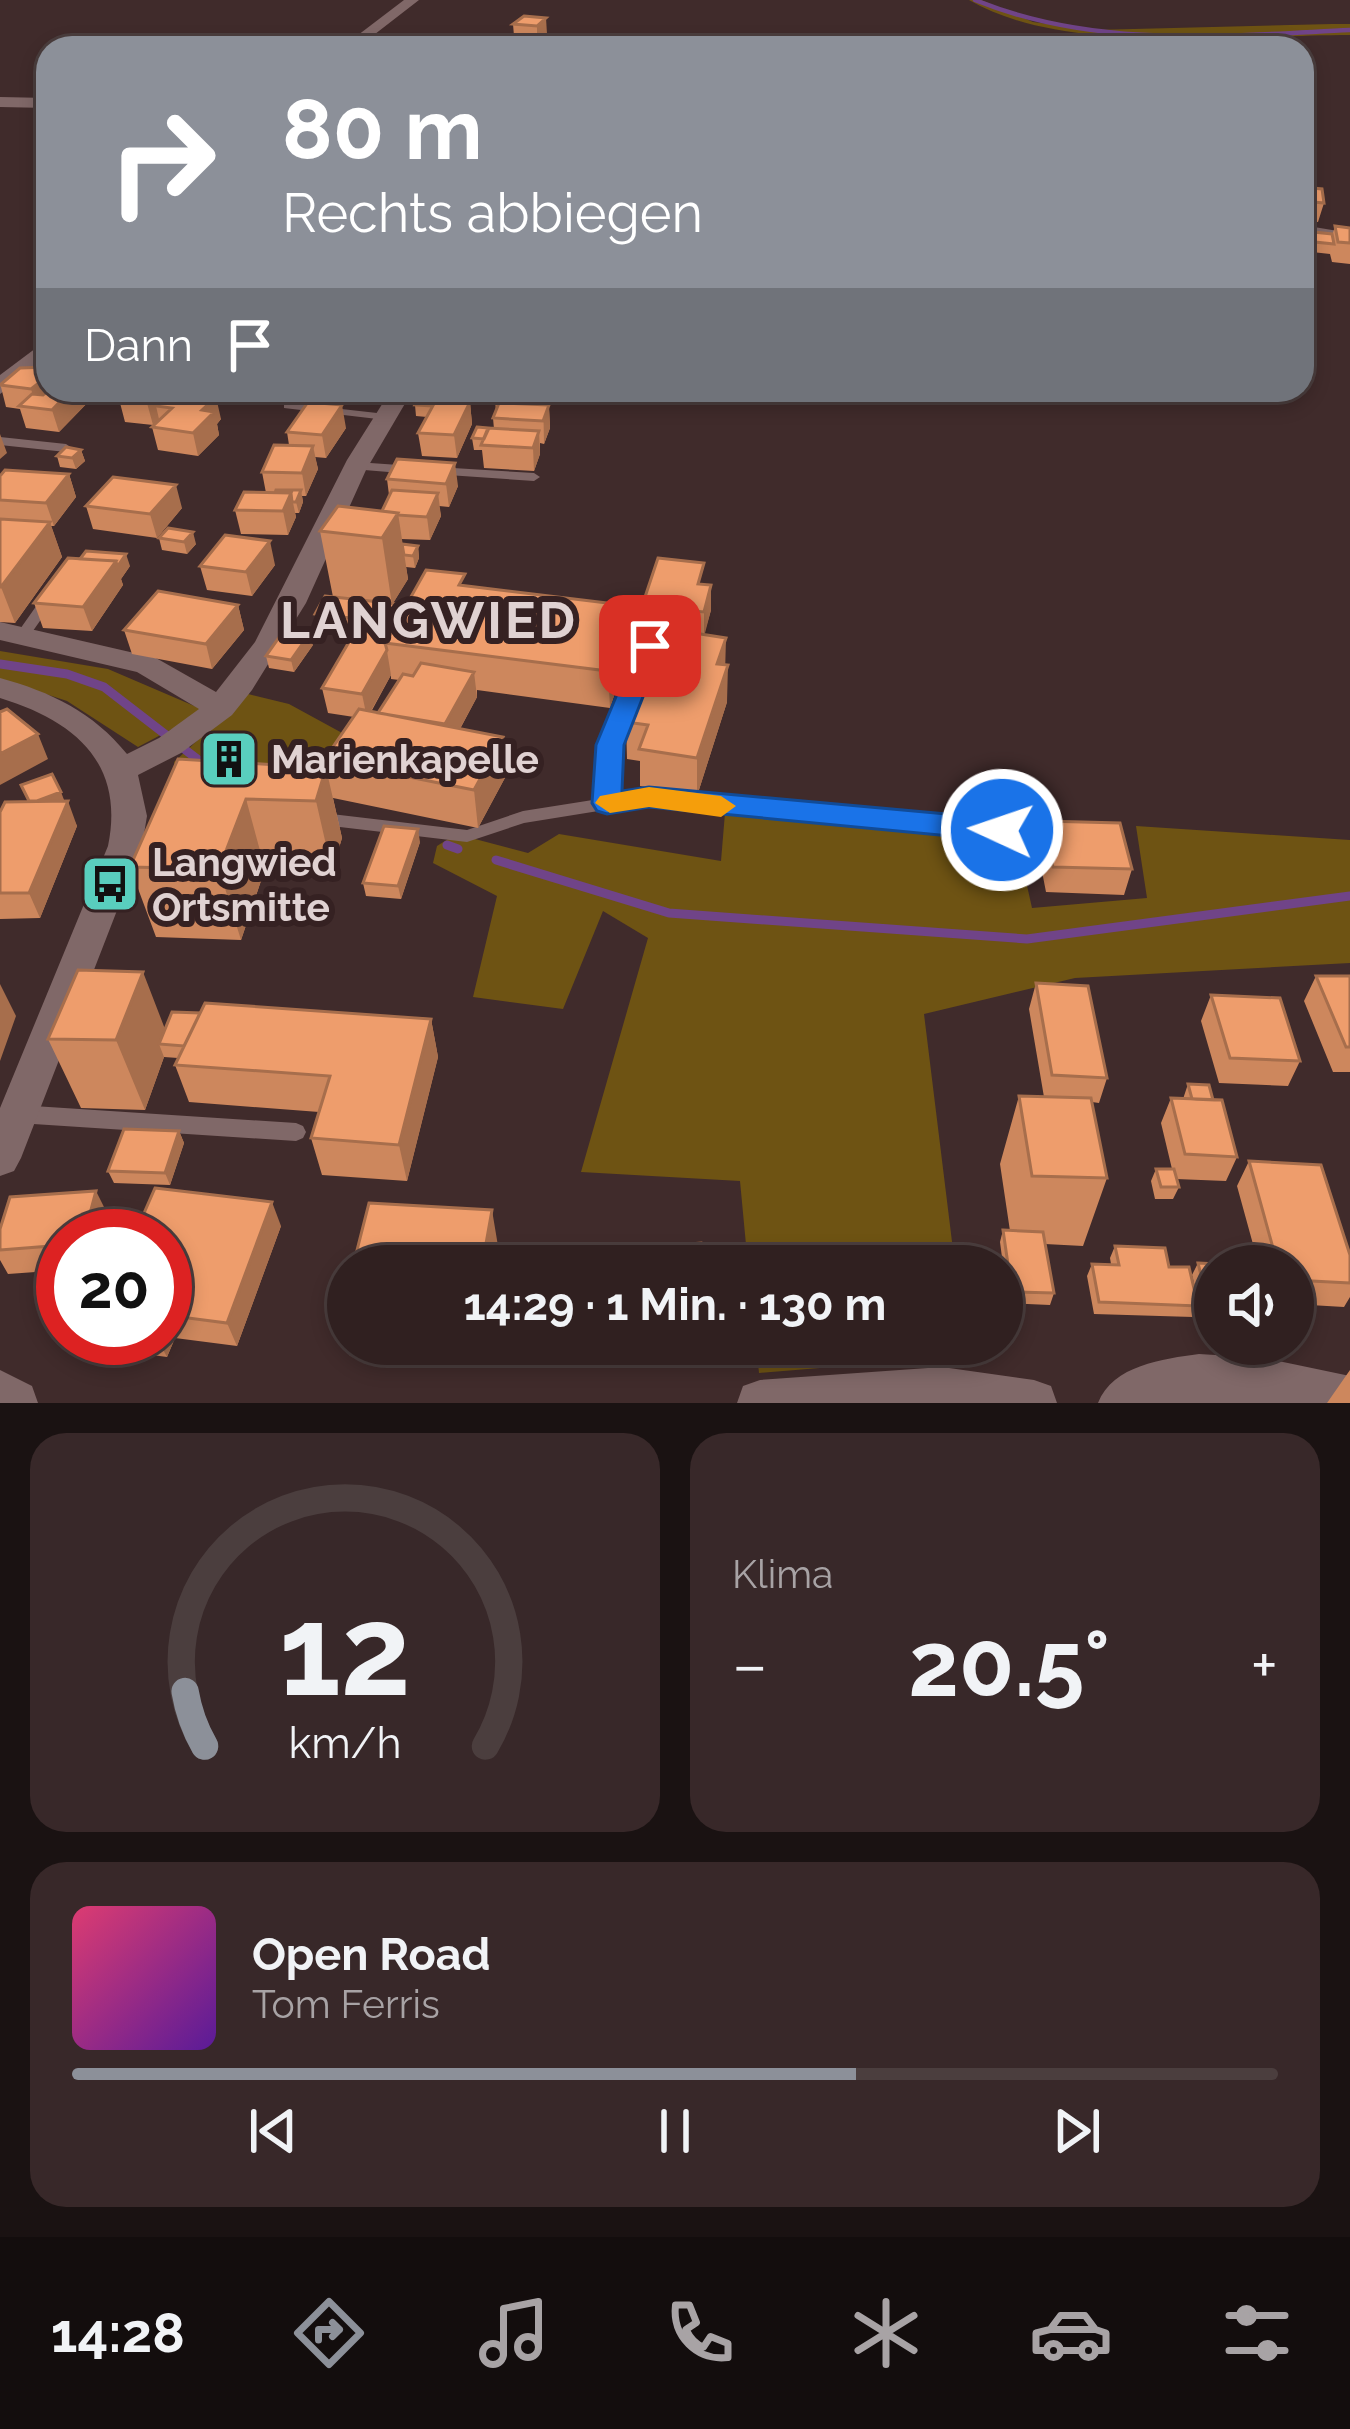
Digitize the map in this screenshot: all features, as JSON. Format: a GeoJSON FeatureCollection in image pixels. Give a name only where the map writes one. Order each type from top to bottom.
{"type":"FeatureCollection","features":[{"type":"Feature","properties":{"kind":"street"},"geometry":{"type":"LineString","coordinates":[[364,36],[412,0]]}},
{"type":"Feature","properties":{"kind":"street"},"geometry":{"type":"LineString","coordinates":[[0,102],[36,103]]}},
{"type":"Feature","properties":{"kind":"street"},"geometry":{"type":"LineString","coordinates":[[1314,233],[1350,239]]}},
{"type":"Feature","properties":{"kind":"street"},"geometry":{"type":"LineString","coordinates":[[0,387],[36,356]]}},
{"type":"Feature","properties":{"kind":"street"},"geometry":{"type":"LineString","coordinates":[[134,764],[210,718],[298,598],[356,466],[395,402]]}},
{"type":"Feature","properties":{"kind":"street"},"geometry":{"type":"LineString","coordinates":[[11,633],[146,664],[210,718]]}},
{"type":"Feature","properties":{"kind":"street"},"geometry":{"type":"LineString","coordinates":[[0,688],[44,701],[134,764],[145,808],[125,846],[0,1158]]}},
{"type":"Feature","properties":{"kind":"street"},"geometry":{"type":"LineString","coordinates":[[1120,1403],[1136,1389],[1198,1376],[1317,1390],[1350,1400]]}},
{"type":"Feature","properties":{"kind":"street"},"geometry":{"type":"LineString","coordinates":[[760,1403],[942,1390],[1034,1403]]}},
{"type":"Feature","properties":{"kind":"street"},"geometry":{"type":"LineString","coordinates":[[0,1394],[15,1403]]}},
{"type":"Feature","properties":{"kind":"lane"},"geometry":{"type":"LineString","coordinates":[[288,406],[386,417]]}},
{"type":"Feature","properties":{"kind":"lane"},"geometry":{"type":"LineString","coordinates":[[0,441],[66,448]]}},
{"type":"Feature","properties":{"kind":"lane"},"geometry":{"type":"LineString","coordinates":[[356,466],[534,478]]}},
{"type":"Feature","properties":{"kind":"lane"},"geometry":{"type":"LineString","coordinates":[[11,633],[60,582]]}},
{"type":"Feature","properties":{"kind":"lane"},"geometry":{"type":"LineString","coordinates":[[607,803],[610,745],[650,646]]}},
{"type":"Feature","properties":{"kind":"lane"},"geometry":{"type":"LineString","coordinates":[[310,818],[467,836],[523,818],[649,797],[957,829],[1070,832]]}},
{"type":"Feature","properties":{"kind":"lane"},"geometry":{"type":"LineString","coordinates":[[18,1114],[296,1132]]}},
{"type":"Feature","properties":{"kind":"shaded area"},"geometry":{"type":"Polygon","coordinates":[[[969,0],[981,0],[1033,22],[1094,30],[1350,24],[1350,35],[1102,36],[1008,18],[969,0]]]}},
{"type":"Feature","properties":{"kind":"shaded area"},"geometry":{"type":"Polygon","coordinates":[[[0,651],[108,669],[206,711],[138,747],[67,701],[0,679],[0,651]]]}},
{"type":"Feature","properties":{"kind":"shaded area"},"geometry":{"type":"Polygon","coordinates":[[[248,694],[289,704],[344,734],[301,810],[183,800],[174,762],[248,694]]]}},
{"type":"Feature","properties":{"kind":"shaded area"},"geometry":{"type":"Polygon","coordinates":[[[725,813],[1016,836],[1032,908],[1147,898],[1136,826],[1350,840],[1350,963],[1075,978],[924,1014],[952,1245],[746,1245],[740,1181],[581,1172],[648,938],[603,911],[563,1009],[473,997],[497,896],[433,863],[437,846],[456,834],[528,853],[559,834],[721,861],[725,813]]]}},
{"type":"Feature","properties":{"kind":"shaded area"},"geometry":{"type":"Polygon","coordinates":[[[758,1365],[856,1365],[759,1373],[758,1365]]]}},
{"type":"Feature","properties":{"kind":"building"},"geometry":{"type":"Polygon","coordinates":[[[524,16],[546,18],[537,26],[513,24],[524,16]]]}},
{"type":"Feature","properties":{"kind":"building"},"geometry":{"type":"Polygon","coordinates":[[[1314,188],[1322,189],[1324,203],[1314,202],[1314,188]]]}},
{"type":"Feature","properties":{"kind":"building"},"geometry":{"type":"Polygon","coordinates":[[[1335,226],[1350,228],[1350,243],[1338,242],[1335,226]]]}},
{"type":"Feature","properties":{"kind":"building"},"geometry":{"type":"Polygon","coordinates":[[[1314,232],[1332,234],[1334,244],[1315,242],[1314,232]]]}},
{"type":"Feature","properties":{"kind":"building"},"geometry":{"type":"Polygon","coordinates":[[[36,367],[36,385],[31,389],[0,385],[20,368],[36,367]]]}},
{"type":"Feature","properties":{"kind":"building"},"geometry":{"type":"Polygon","coordinates":[[[32,394],[36,402],[60,402],[52,410],[19,406],[32,394]]]}},
{"type":"Feature","properties":{"kind":"building"},"geometry":{"type":"Polygon","coordinates":[[[161,402],[211,402],[202,410],[214,412],[193,433],[152,427],[172,408],[156,406],[161,402]]]}},
{"type":"Feature","properties":{"kind":"building"},"geometry":{"type":"Polygon","coordinates":[[[308,402],[342,405],[322,435],[287,432],[308,402]]]}},
{"type":"Feature","properties":{"kind":"building"},"geometry":{"type":"Polygon","coordinates":[[[435,402],[470,402],[454,435],[418,433],[435,402]]]}},
{"type":"Feature","properties":{"kind":"building"},"geometry":{"type":"Polygon","coordinates":[[[499,403],[549,405],[543,421],[493,418],[499,403]]]}},
{"type":"Feature","properties":{"kind":"building"},"geometry":{"type":"Polygon","coordinates":[[[477,427],[489,428],[484,439],[472,438],[477,427]]]}},
{"type":"Feature","properties":{"kind":"building"},"geometry":{"type":"Polygon","coordinates":[[[488,428],[539,431],[533,448],[481,445],[488,428]]]}},
{"type":"Feature","properties":{"kind":"building"},"geometry":{"type":"Polygon","coordinates":[[[274,445],[313,446],[302,473],[262,472],[274,445]]]}},
{"type":"Feature","properties":{"kind":"building"},"geometry":{"type":"Polygon","coordinates":[[[66,447],[81,450],[72,458],[57,456],[66,447]]]}},
{"type":"Feature","properties":{"kind":"building"},"geometry":{"type":"Polygon","coordinates":[[[397,459],[455,463],[446,484],[387,479],[397,459]]]}},
{"type":"Feature","properties":{"kind":"building"},"geometry":{"type":"Polygon","coordinates":[[[5,470],[69,474],[46,503],[0,500],[0,476],[5,470]]]}},
{"type":"Feature","properties":{"kind":"building"},"geometry":{"type":"Polygon","coordinates":[[[113,477],[176,485],[150,514],[86,506],[113,477]]]}},
{"type":"Feature","properties":{"kind":"building"},"geometry":{"type":"Polygon","coordinates":[[[276,490],[301,490],[292,502],[291,493],[276,490]]]}},
{"type":"Feature","properties":{"kind":"building"},"geometry":{"type":"Polygon","coordinates":[[[392,490],[438,493],[427,517],[382,511],[392,490]]]}},
{"type":"Feature","properties":{"kind":"building"},"geometry":{"type":"Polygon","coordinates":[[[244,492],[291,493],[283,511],[235,510],[244,492]]]}},
{"type":"Feature","properties":{"kind":"building"},"geometry":{"type":"Polygon","coordinates":[[[338,506],[398,513],[382,538],[320,531],[338,506]]]}},
{"type":"Feature","properties":{"kind":"building"},"geometry":{"type":"Polygon","coordinates":[[[0,519],[50,522],[1,587],[0,587],[0,519]]]}},
{"type":"Feature","properties":{"kind":"building"},"geometry":{"type":"Polygon","coordinates":[[[168,528],[193,532],[184,542],[159,538],[168,528]]]}},
{"type":"Feature","properties":{"kind":"building"},"geometry":{"type":"Polygon","coordinates":[[[225,535],[270,541],[246,572],[200,566],[225,535]]]}},
{"type":"Feature","properties":{"kind":"building"},"geometry":{"type":"Polygon","coordinates":[[[402,544],[418,546],[413,556],[404,555],[402,544]]]}},
{"type":"Feature","properties":{"kind":"building"},"geometry":{"type":"Polygon","coordinates":[[[86,551],[126,554],[117,567],[116,561],[80,559],[86,551]]]}},
{"type":"Feature","properties":{"kind":"building"},"geometry":{"type":"Polygon","coordinates":[[[68,558],[116,561],[83,607],[34,603],[68,558]]]}},
{"type":"Feature","properties":{"kind":"building"},"geometry":{"type":"Polygon","coordinates":[[[658,558],[704,563],[698,584],[711,585],[704,612],[642,606],[658,558]]]}},
{"type":"Feature","properties":{"kind":"building"},"geometry":{"type":"Polygon","coordinates":[[[426,570],[465,574],[459,585],[632,606],[608,671],[385,643],[426,570]]]}},
{"type":"Feature","properties":{"kind":"building"},"geometry":{"type":"Polygon","coordinates":[[[158,591],[238,605],[206,644],[124,630],[158,591]]]}},
{"type":"Feature","properties":{"kind":"building"},"geometry":{"type":"Polygon","coordinates":[[[325,596],[406,605],[390,634],[380,633],[387,622],[315,614],[325,596]]]}},
{"type":"Feature","properties":{"kind":"building"},"geometry":{"type":"Polygon","coordinates":[[[285,629],[310,633],[291,660],[266,656],[285,629]]]}},
{"type":"Feature","properties":{"kind":"building"},"geometry":{"type":"Polygon","coordinates":[[[356,630],[390,635],[387,650],[362,694],[322,688],[356,630]]]}},
{"type":"Feature","properties":{"kind":"building"},"geometry":{"type":"Polygon","coordinates":[[[675,630],[726,638],[717,664],[728,665],[697,758],[639,749],[648,725],[626,722],[651,656],[664,658],[675,630]]]}},
{"type":"Feature","properties":{"kind":"building"},"geometry":{"type":"Polygon","coordinates":[[[421,663],[474,672],[445,724],[378,713],[403,674],[413,676],[421,663]]]}},
{"type":"Feature","properties":{"kind":"building"},"geometry":{"type":"Polygon","coordinates":[[[7,709],[38,734],[0,754],[0,712],[7,709]]]}},
{"type":"Feature","properties":{"kind":"building"},"geometry":{"type":"Polygon","coordinates":[[[359,709],[503,737],[474,790],[324,760],[359,709]]]}},
{"type":"Feature","properties":{"kind":"building"},"geometry":{"type":"Polygon","coordinates":[[[178,759],[326,768],[316,801],[246,799],[219,869],[130,867],[178,759]]]}},
{"type":"Feature","properties":{"kind":"building"},"geometry":{"type":"Polygon","coordinates":[[[52,774],[61,792],[29,801],[21,785],[52,774]]]}},
{"type":"Feature","properties":{"kind":"building"},"geometry":{"type":"Polygon","coordinates":[[[68,801],[29,893],[0,893],[0,812],[5,802],[68,801]]]}},
{"type":"Feature","properties":{"kind":"building"},"geometry":{"type":"Polygon","coordinates":[[[1043,821],[1120,823],[1132,869],[1053,867],[1043,821]]]}},
{"type":"Feature","properties":{"kind":"building"},"geometry":{"type":"Polygon","coordinates":[[[384,826],[418,829],[398,886],[363,883],[384,826]]]}},
{"type":"Feature","properties":{"kind":"building"},"geometry":{"type":"Polygon","coordinates":[[[78,970],[143,972],[116,1040],[48,1039],[78,970]]]}},
{"type":"Feature","properties":{"kind":"building"},"geometry":{"type":"Polygon","coordinates":[[[1316,976],[1350,976],[1350,1047],[1346,1047],[1316,976]]]}},
{"type":"Feature","properties":{"kind":"building"},"geometry":{"type":"Polygon","coordinates":[[[1036,983],[1088,986],[1107,1078],[1052,1075],[1036,983]]]}},
{"type":"Feature","properties":{"kind":"building"},"geometry":{"type":"Polygon","coordinates":[[[1211,995],[1280,998],[1300,1061],[1230,1058],[1211,995]]]}},
{"type":"Feature","properties":{"kind":"building"},"geometry":{"type":"Polygon","coordinates":[[[205,1003],[431,1019],[399,1145],[311,1138],[330,1076],[175,1065],[205,1003]]]}},
{"type":"Feature","properties":{"kind":"building"},"geometry":{"type":"Polygon","coordinates":[[[172,1012],[200,1013],[184,1046],[159,1044],[172,1012]]]}},
{"type":"Feature","properties":{"kind":"building"},"geometry":{"type":"Polygon","coordinates":[[[1188,1084],[1209,1085],[1213,1100],[1192,1099],[1188,1084]]]}},
{"type":"Feature","properties":{"kind":"building"},"geometry":{"type":"Polygon","coordinates":[[[1019,1096],[1091,1098],[1107,1178],[1032,1176],[1019,1096]]]}},
{"type":"Feature","properties":{"kind":"building"},"geometry":{"type":"Polygon","coordinates":[[[1171,1098],[1222,1100],[1237,1157],[1185,1154],[1171,1098]]]}},
{"type":"Feature","properties":{"kind":"building"},"geometry":{"type":"Polygon","coordinates":[[[124,1129],[179,1131],[165,1173],[108,1171],[124,1129]]]}},
{"type":"Feature","properties":{"kind":"building"},"geometry":{"type":"Polygon","coordinates":[[[1249,1161],[1321,1165],[1350,1255],[1350,1283],[1314,1281],[1314,1245],[1272,1245],[1249,1161]]]}},
{"type":"Feature","properties":{"kind":"building"},"geometry":{"type":"Polygon","coordinates":[[[1156,1169],[1174,1169],[1179,1187],[1161,1187],[1156,1169]]]}},
{"type":"Feature","properties":{"kind":"building"},"geometry":{"type":"Polygon","coordinates":[[[155,1188],[272,1202],[227,1323],[192,1318],[192,1209],[146,1209],[155,1188]]]}},
{"type":"Feature","properties":{"kind":"building"},"geometry":{"type":"Polygon","coordinates":[[[96,1191],[91,1209],[36,1209],[36,1247],[0,1250],[0,1229],[10,1197],[96,1191]]]}},
{"type":"Feature","properties":{"kind":"building"},"geometry":{"type":"Polygon","coordinates":[[[369,1203],[492,1210],[486,1245],[358,1245],[369,1203]]]}},
{"type":"Feature","properties":{"kind":"building"},"geometry":{"type":"Polygon","coordinates":[[[1003,1230],[1043,1232],[1054,1293],[1023,1292],[1023,1245],[1005,1245],[1003,1230]]]}},
{"type":"Feature","properties":{"kind":"building"},"geometry":{"type":"Polygon","coordinates":[[[1115,1246],[1165,1248],[1169,1267],[1189,1267],[1194,1306],[1099,1302],[1092,1264],[1119,1265],[1115,1246]]]}},
{"type":"Feature","properties":{"kind":"waterway"},"geometry":{"type":"LineString","coordinates":[[975,0],[1020,16],[1113,33],[1208,36],[1350,30]]}},
{"type":"Feature","properties":{"kind":"waterway"},"geometry":{"type":"LineString","coordinates":[[0,664],[67,674],[104,687],[205,765]]}},
{"type":"Feature","properties":{"kind":"waterway"},"geometry":{"type":"LineString","coordinates":[[447,845],[458,849]]}},
{"type":"Feature","properties":{"kind":"waterway"},"geometry":{"type":"LineString","coordinates":[[496,860],[669,913],[1027,939],[1350,896]]}},
{"type":"Feature","properties":{"kind":"slow traffic"},"geometry":{"type":"LineString","coordinates":[[610,803],[649,797],[721,806]]}},
{"type":"Feature","properties":{"kind":"place","name":"Marienkapelle"},"geometry":{"type":"Point","coordinates":[229,759]}},
{"type":"Feature","properties":{"kind":"place","name":"Langwied Ortsmitte"},"geometry":{"type":"Point","coordinates":[110,884]}},
{"type":"Feature","properties":{"kind":"district","name":"LANGWIED"},"geometry":{"type":"Point","coordinates":[429,620]}},
{"type":"Feature","properties":{"kind":"route"},"geometry":{"type":"LineString","coordinates":[[650,646],[610,745],[607,803],[649,797],[920,826],[1002,830]]}}]}
